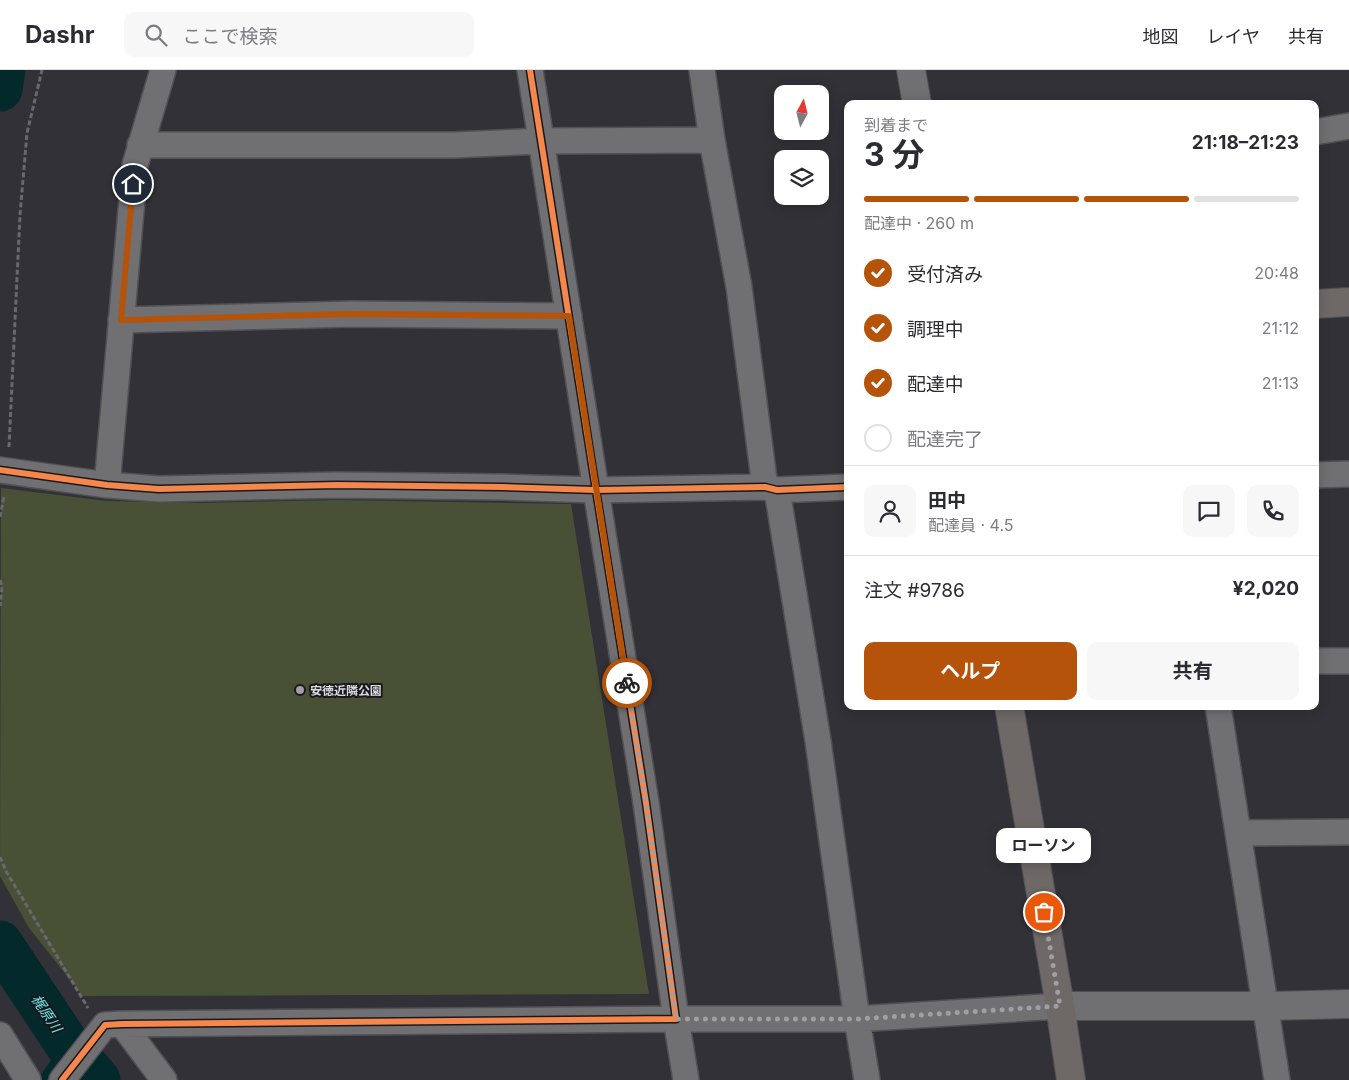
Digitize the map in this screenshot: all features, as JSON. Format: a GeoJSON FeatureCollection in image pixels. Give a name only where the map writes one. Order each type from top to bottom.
{"type":"FeatureCollection","features":[{"type":"Feature","properties":{"kind":"main road"},"geometry":{"type":"LineString","coordinates":[[1319,304],[1349,302]]}},
{"type":"Feature","properties":{"kind":"main road"},"geometry":{"type":"LineString","coordinates":[[1009,710],[1071,1080]]}},
{"type":"Feature","properties":{"kind":"street"},"geometry":{"type":"LineString","coordinates":[[108,485],[135,165],[163,70]]}},
{"type":"Feature","properties":{"kind":"street"},"geometry":{"type":"LineString","coordinates":[[530,70],[646,803],[686,1080]]}},
{"type":"Feature","properties":{"kind":"street"},"geometry":{"type":"LineString","coordinates":[[702,70],[712,140],[739,287],[771,488],[818,741],[867,1080]]}},
{"type":"Feature","properties":{"kind":"street"},"geometry":{"type":"LineString","coordinates":[[911,70],[916,100]]}},
{"type":"Feature","properties":{"kind":"street"},"geometry":{"type":"LineString","coordinates":[[1319,131],[1349,126]]}},
{"type":"Feature","properties":{"kind":"street"},"geometry":{"type":"LineString","coordinates":[[140,145],[454,145],[542,141],[712,140]]}},
{"type":"Feature","properties":{"kind":"street"},"geometry":{"type":"LineString","coordinates":[[121,320],[352,314],[569,316]]}},
{"type":"Feature","properties":{"kind":"street"},"geometry":{"type":"LineString","coordinates":[[4,471],[108,485],[160,489],[337,485],[596,490],[844,487]]}},
{"type":"Feature","properties":{"kind":"street"},"geometry":{"type":"LineString","coordinates":[[1319,475],[1349,474]]}},
{"type":"Feature","properties":{"kind":"street"},"geometry":{"type":"LineString","coordinates":[[1319,661],[1349,660]]}},
{"type":"Feature","properties":{"kind":"street"},"geometry":{"type":"LineString","coordinates":[[1219,710],[1277,1080]]}},
{"type":"Feature","properties":{"kind":"street"},"geometry":{"type":"LineString","coordinates":[[1238,833],[1349,832]]}},
{"type":"Feature","properties":{"kind":"street"},"geometry":{"type":"LineString","coordinates":[[62,1080],[112,1027],[676,1019],[857,1019],[1060,1006],[1349,1004]]}},
{"type":"Feature","properties":{"kind":"street"},"geometry":{"type":"LineString","coordinates":[[112,1027],[164,1080]]}},
{"type":"Feature","properties":{"kind":"street"},"geometry":{"type":"LineString","coordinates":[[0,1035],[28,1080]]}},
{"type":"Feature","properties":{"kind":"path"},"geometry":{"type":"LineString","coordinates":[[4,471],[27,133],[42,70]]}},
{"type":"Feature","properties":{"kind":"path"},"geometry":{"type":"LineString","coordinates":[[0,580],[2,587],[0,606]]}},
{"type":"Feature","properties":{"kind":"path"},"geometry":{"type":"LineString","coordinates":[[0,857],[6,872],[112,1027]]}},
{"type":"Feature","properties":{"kind":"green space","name":"安徳近隣公園"},"geometry":{"type":"Polygon","coordinates":[[[1,488],[107,501],[200,503],[337,500],[571,504],[649,994],[83,996],[29,928],[0,876],[1,488]]]}},
{"type":"Feature","properties":{"kind":"waterway","name":"梶原川"},"geometry":{"type":"LineString","coordinates":[[0,89],[3,70]]}},
{"type":"Feature","properties":{"kind":"waterway","name":"梶原川"},"geometry":{"type":"LineString","coordinates":[[0,943],[67,1044],[98,1080]]}},
{"type":"Feature","properties":{"kind":"waterway"},"geometry":{"type":"LineString","coordinates":[[42,1080],[67,1044]]}},
{"type":"Feature","properties":{"kind":"cycle path"},"geometry":{"type":"LineString","coordinates":[[0,470],[107,485],[159,489],[337,485],[596,490],[530,70]]}},
{"type":"Feature","properties":{"kind":"cycle path"},"geometry":{"type":"LineString","coordinates":[[62,1080],[105,1025],[676,1019],[646,803],[596,490],[765,487],[777,490],[844,487]]}},
{"type":"Feature","properties":{"kind":"way so far"},"geometry":{"type":"LineString","coordinates":[[627,683],[676,1019],[857,1019],[1060,1006],[1044,912]]}},
{"type":"Feature","properties":{"kind":"place","name":"安徳近隣公園"},"geometry":{"type":"Point","coordinates":[300,690]}},
{"type":"Feature","properties":{"kind":"place","name":"ローソン"},"geometry":{"type":"Point","coordinates":[1044,912]}},
{"type":"Feature","properties":{"kind":"route"},"geometry":{"type":"LineString","coordinates":[[133,184],[121,320],[352,314],[395,316],[569,316],[627,683]]}}]}
